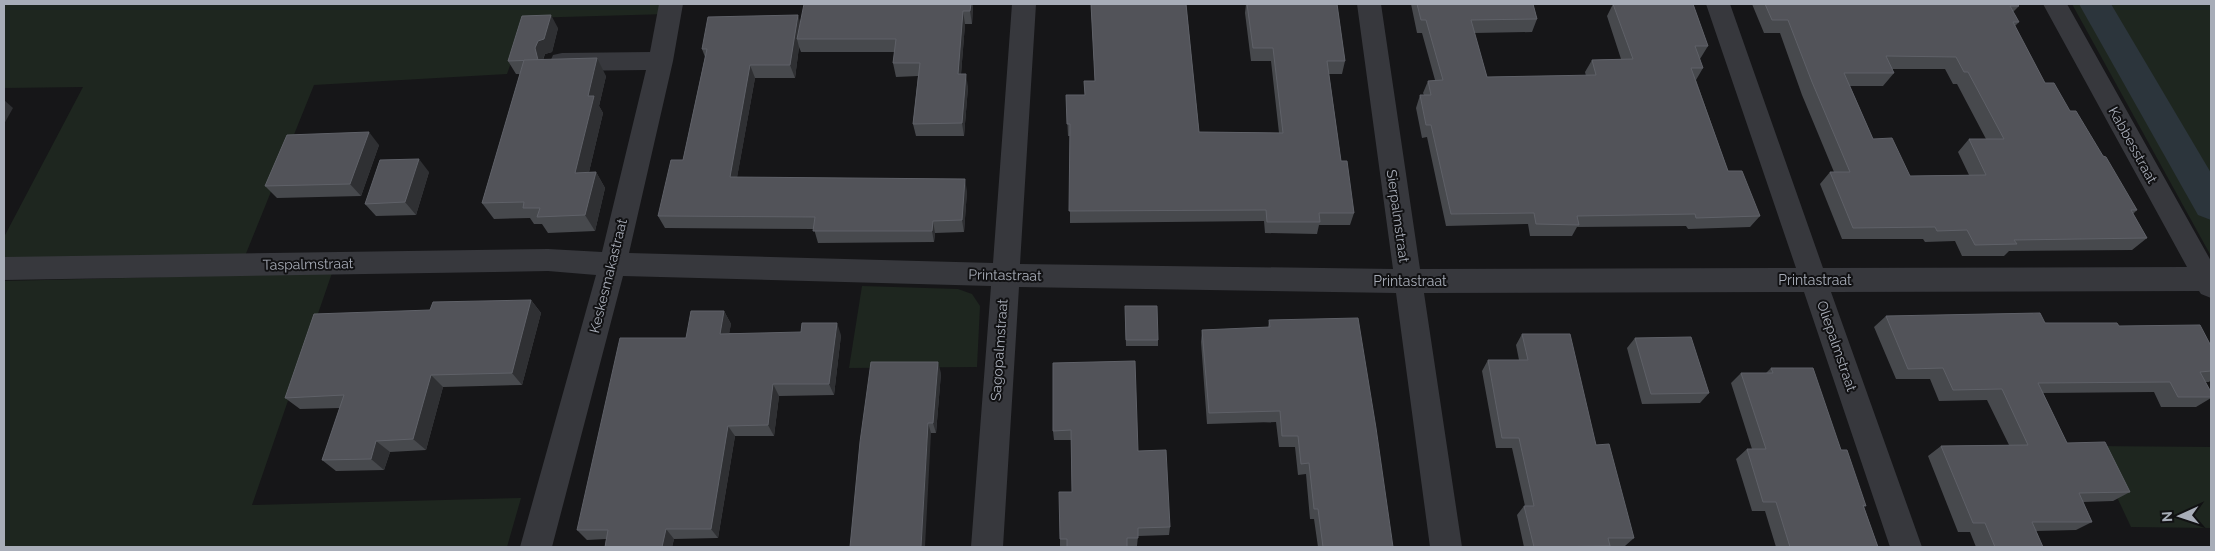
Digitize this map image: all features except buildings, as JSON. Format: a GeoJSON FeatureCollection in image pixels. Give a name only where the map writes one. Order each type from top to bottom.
{"type":"FeatureCollection","features":[{"type":"Feature","properties":{"kind":"street","name":"Keskesmakastraat"},"geometry":{"type":"LineString","coordinates":[[536,547],[612,264],[661,62],[671,4]]}},
{"type":"Feature","properties":{"kind":"street","name":"Sagopalmstraat"},"geometry":{"type":"LineString","coordinates":[[987,547],[1024,4]]}},
{"type":"Feature","properties":{"kind":"street","name":"Sierpalmstraat"},"geometry":{"type":"LineString","coordinates":[[1369,4],[1446,547]]}},
{"type":"Feature","properties":{"kind":"street","name":"Oliepalmstraat"},"geometry":{"type":"LineString","coordinates":[[1718,4],[1906,547]]}},
{"type":"Feature","properties":{"kind":"street","name":"Kabbesstraat"},"geometry":{"type":"LineString","coordinates":[[2055,4],[2209,282]]}},
{"type":"Feature","properties":{"kind":"street"},"geometry":{"type":"LineString","coordinates":[[556,62],[661,62]]}},
{"type":"Feature","properties":{"kind":"street","name":"Taspalmstraat"},"geometry":{"type":"LineString","coordinates":[[4,269],[548,260],[612,264]]}},
{"type":"Feature","properties":{"kind":"street","name":"Printastraat"},"geometry":{"type":"LineString","coordinates":[[612,264],[1004,276],[1407,281],[1814,280],[2209,282]]}},
{"type":"Feature","properties":{"kind":"shaded area"},"geometry":{"type":"Polygon","coordinates":[[[4,4],[671,4],[668,14],[527,18],[507,74],[314,85],[245,256],[4,263],[4,237],[83,87],[4,88],[4,4]]]}},
{"type":"Feature","properties":{"kind":"shaded area"},"geometry":{"type":"Polygon","coordinates":[[[2072,4],[2211,4],[2211,256],[2072,4]]]}},
{"type":"Feature","properties":{"kind":"shaded area"},"geometry":{"type":"Polygon","coordinates":[[[332,273],[252,505],[521,498],[507,547],[4,547],[4,281],[332,273]]]}},
{"type":"Feature","properties":{"kind":"shaded area"},"geometry":{"type":"Polygon","coordinates":[[[862,286],[958,289],[972,294],[980,306],[977,367],[849,368],[862,286]]]}},
{"type":"Feature","properties":{"kind":"shaded area"},"geometry":{"type":"Polygon","coordinates":[[[2093,446],[2211,447],[2211,528],[2131,527],[2093,446]]]}},
{"type":"Feature","properties":{"kind":"waterway"},"geometry":{"type":"LineString","coordinates":[[2095,4],[2211,205]]}}]}
